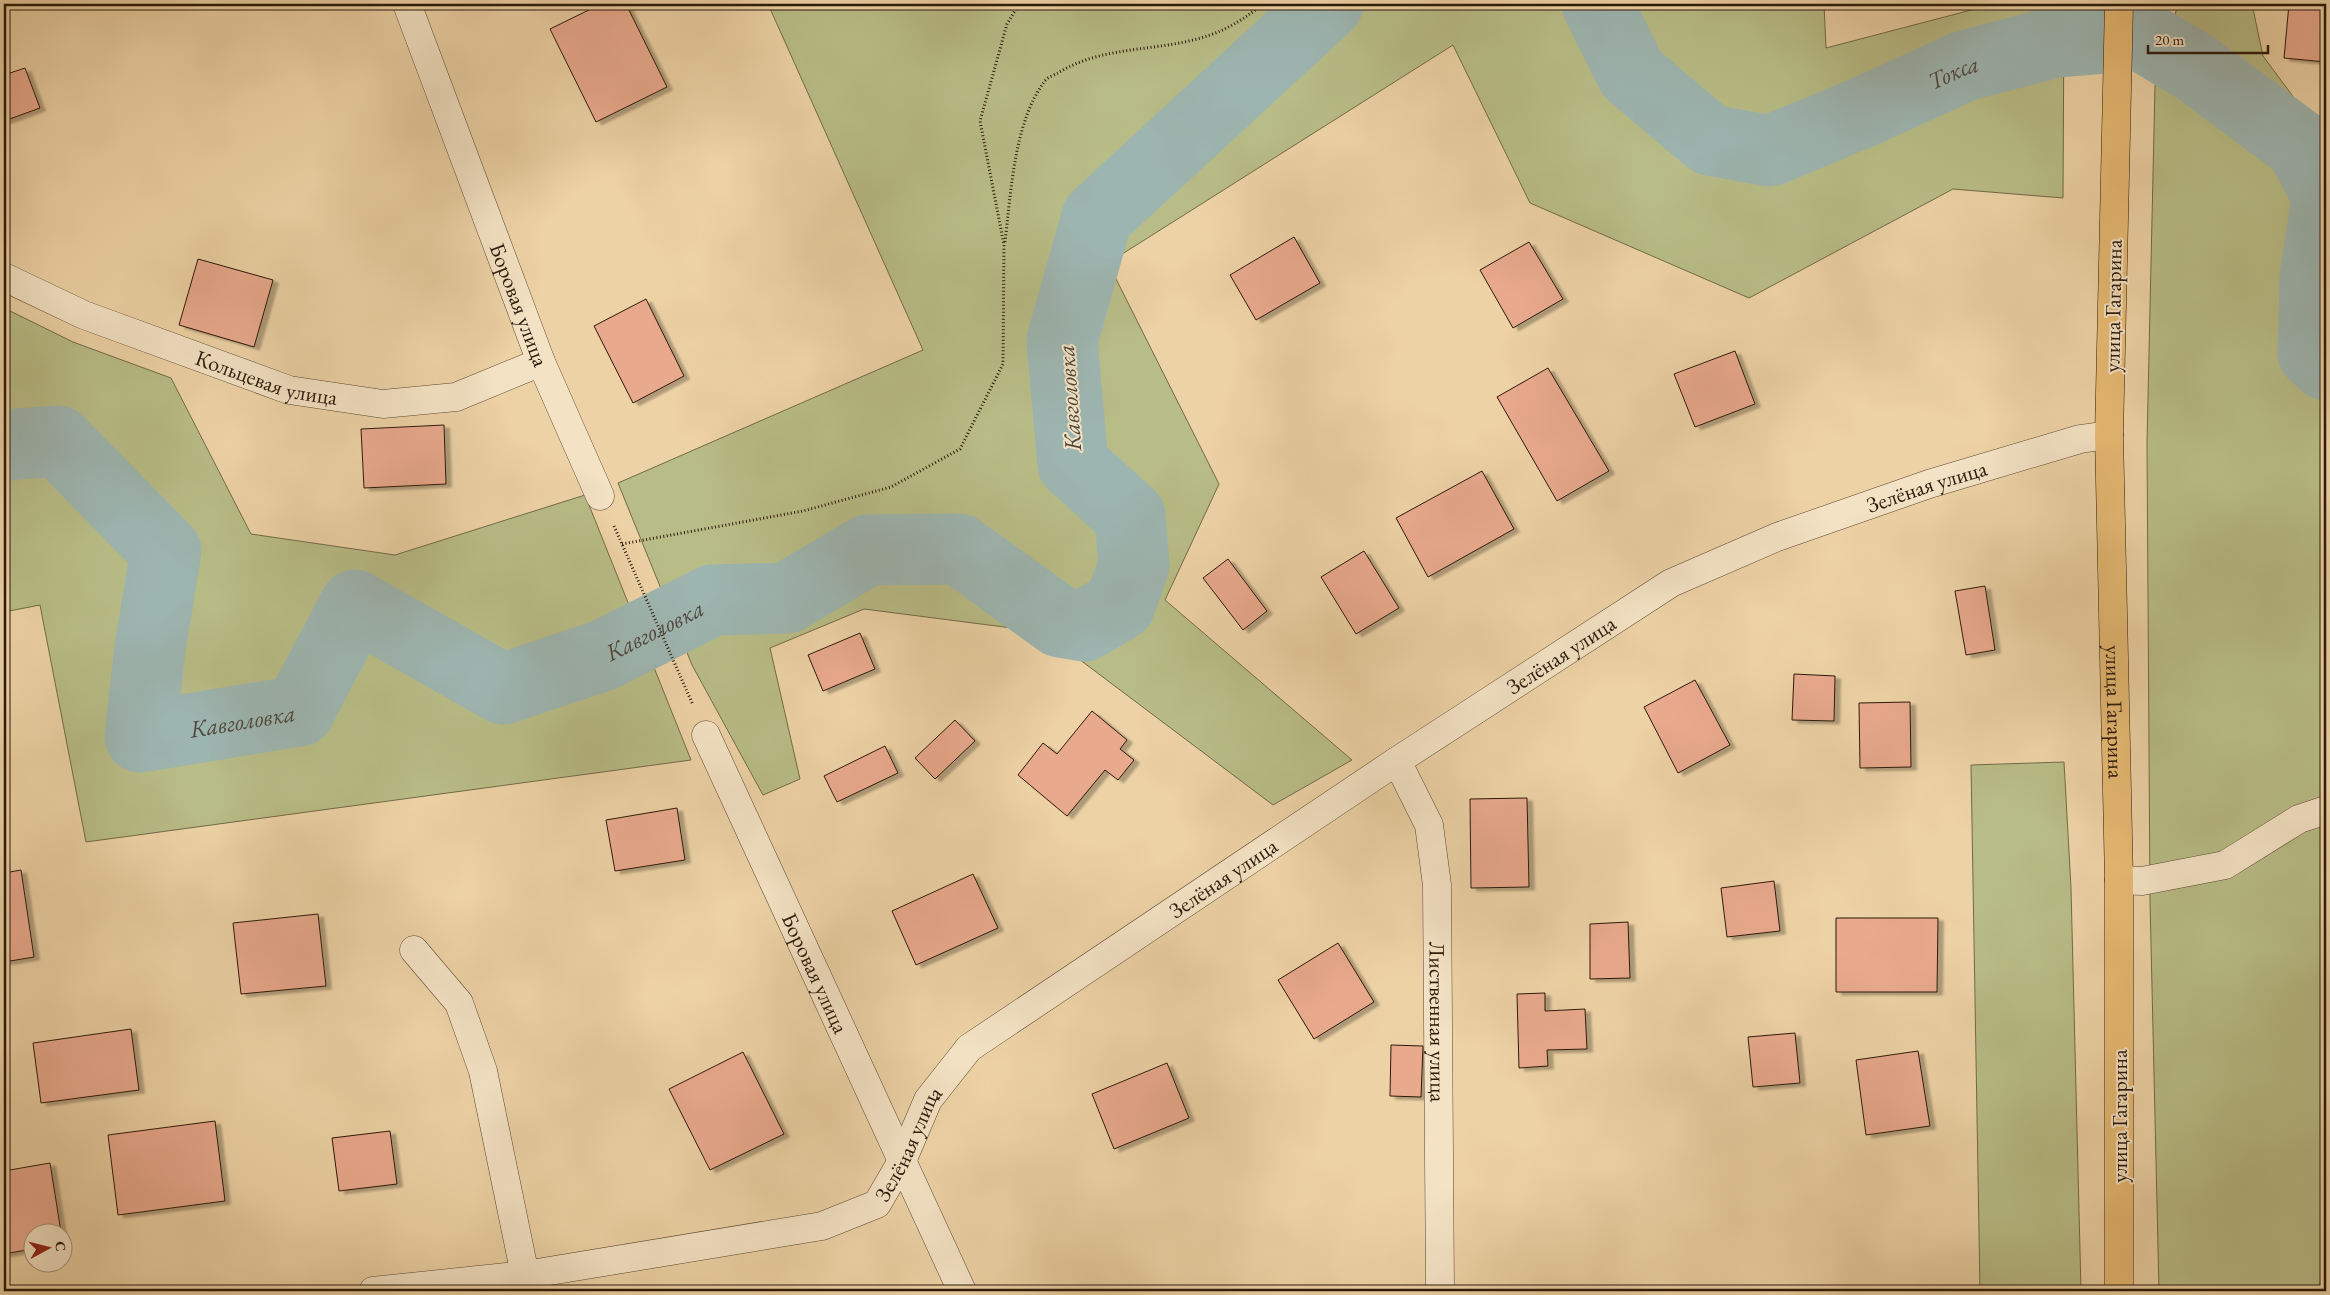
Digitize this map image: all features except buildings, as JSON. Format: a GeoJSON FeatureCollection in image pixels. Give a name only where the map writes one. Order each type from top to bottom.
{"type":"FeatureCollection","features":[{"type":"Feature","properties":{"kind":"main road","name":"улица Гагарина"},"geometry":{"type":"LineString","coordinates":[[2118,4],[2110,435],[2119,880],[2119,1291]]}},
{"type":"Feature","properties":{"kind":"street","name":"Боровая улица"},"geometry":{"type":"LineString","coordinates":[[408,4],[541,362],[600,496]]}},
{"type":"Feature","properties":{"kind":"street","name":"Кольцевая улица"},"geometry":{"type":"LineString","coordinates":[[4,277],[84,315],[289,390],[383,404],[456,397],[541,362]]}},
{"type":"Feature","properties":{"kind":"street","name":"Зелёная улица"},"geometry":{"type":"LineString","coordinates":[[373,1291],[525,1275],[822,1226],[877,1204],[902,1161],[928,1100],[969,1048],[1397,761],[1670,583],[1777,537],[1929,484],[2080,439],[2110,435]]}},
{"type":"Feature","properties":{"kind":"street","name":"Боровая улица"},"geometry":{"type":"LineString","coordinates":[[706,735],[962,1291]]}},
{"type":"Feature","properties":{"kind":"street","name":"Лиственная улица"},"geometry":{"type":"LineString","coordinates":[[1397,761],[1429,825],[1437,885],[1440,1291]]}},
{"type":"Feature","properties":{"kind":"street"},"geometry":{"type":"LineString","coordinates":[[2119,880],[2142,881],[2225,865],[2299,819],[2326,810]]}},
{"type":"Feature","properties":{"kind":"street"},"geometry":{"type":"LineString","coordinates":[[414,950],[459,1003],[483,1072],[525,1275]]}},
{"type":"Feature","properties":{"kind":"path"},"geometry":{"type":"LineString","coordinates":[[1004,245],[980,121],[1007,24],[1019,4]]}},
{"type":"Feature","properties":{"kind":"path"},"geometry":{"type":"LineString","coordinates":[[622,544],[803,511],[882,490],[960,449],[1003,364],[1004,245],[1015,161],[1027,116],[1046,80],[1076,62],[1122,51],[1190,41],[1237,24],[1263,4]]}},
{"type":"Feature","properties":{"kind":"path"},"geometry":{"type":"LineString","coordinates":[[600,496],[706,735]]}},
{"type":"Feature","properties":{"kind":"green space"},"geometry":{"type":"Polygon","coordinates":[[[768,4],[1824,4],[1826,48],[1994,4],[2064,4],[2063,198],[1953,189],[1749,298],[1530,203],[1453,45],[1108,263],[1219,484],[1165,600],[1352,760],[1273,805],[1043,632],[864,609],[770,648],[800,779],[763,795],[692,665],[618,483],[923,350],[768,4]]]}},
{"type":"Feature","properties":{"kind":"green space"},"geometry":{"type":"Polygon","coordinates":[[[2178,4],[2252,4],[2263,56],[2312,122],[2326,134],[2326,1291],[2159,1291],[2150,900],[2147,443],[2155,86],[2178,4]]]}},
{"type":"Feature","properties":{"kind":"green space"},"geometry":{"type":"Polygon","coordinates":[[[4,308],[73,342],[171,378],[251,534],[395,555],[585,495],[691,760],[86,842],[40,605],[4,612],[4,308]]]}},
{"type":"Feature","properties":{"kind":"green space"},"geometry":{"type":"Polygon","coordinates":[[[2064,762],[2071,888],[2081,1291],[1980,1291],[1971,765],[2064,762]]]}},
{"type":"Feature","properties":{"kind":"waterway","name":"Кавголовка"},"geometry":{"type":"LineString","coordinates":[[4,445],[58,441],[166,551],[150,648],[140,737],[299,711],[355,605],[503,689],[604,655],[713,600],[787,598],[868,550],[959,549],[1060,622],[1084,626],[1120,605],[1134,565],[1130,516],[1073,464],[1062,341],[1097,217],[1328,4]]}},
{"type":"Feature","properties":{"kind":"waterway","name":"Токса"},"geometry":{"type":"LineString","coordinates":[[1597,4],[1632,74],[1710,140],[1770,151],[1868,110],[1964,66],[2056,42],[2141,35],[2196,68],[2301,146],[2326,194]]}},
{"type":"Feature","properties":{"kind":"waterway","name":"Токса"},"geometry":{"type":"LineString","coordinates":[[2326,206],[2315,278],[2313,353],[2326,365]]}}]}
